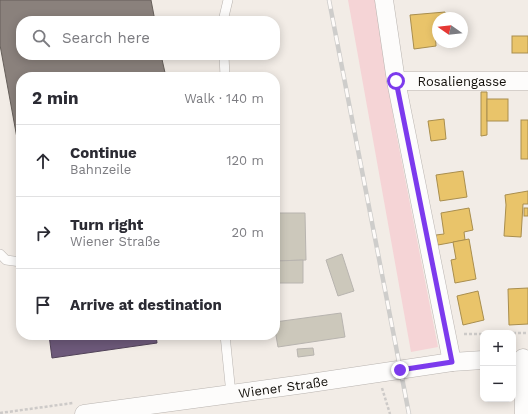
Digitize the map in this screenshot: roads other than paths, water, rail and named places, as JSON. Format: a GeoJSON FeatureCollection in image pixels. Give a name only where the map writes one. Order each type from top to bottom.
{"type":"FeatureCollection","features":[{"type":"Feature","properties":{"kind":"street"},"geometry":{"type":"LineString","coordinates":[[384,0],[396,81],[452,362]]}},
{"type":"Feature","properties":{"kind":"street","name":"Rosaliengasse"},"geometry":{"type":"LineString","coordinates":[[396,81],[528,81]]}},
{"type":"Feature","properties":{"kind":"street"},"geometry":{"type":"LineString","coordinates":[[521,358],[524,414]]}},
{"type":"Feature","properties":{"kind":"street","name":"Wiener Straße"},"geometry":{"type":"LineString","coordinates":[[84,414],[452,362],[480,360]]}},
{"type":"Feature","properties":{"kind":"lane"},"geometry":{"type":"LineString","coordinates":[[224,16],[228,0]]}},
{"type":"Feature","properties":{"kind":"lane"},"geometry":{"type":"LineString","coordinates":[[224,60],[225,72]]}},
{"type":"Feature","properties":{"kind":"lane"},"geometry":{"type":"LineString","coordinates":[[0,254],[6,260],[16,261]]}},
{"type":"Feature","properties":{"kind":"lane"},"geometry":{"type":"LineString","coordinates":[[226,340],[231,394]]}},
{"type":"Feature","properties":{"kind":"railway"},"geometry":{"type":"LineString","coordinates":[[329,0],[409,414]]}}]}
